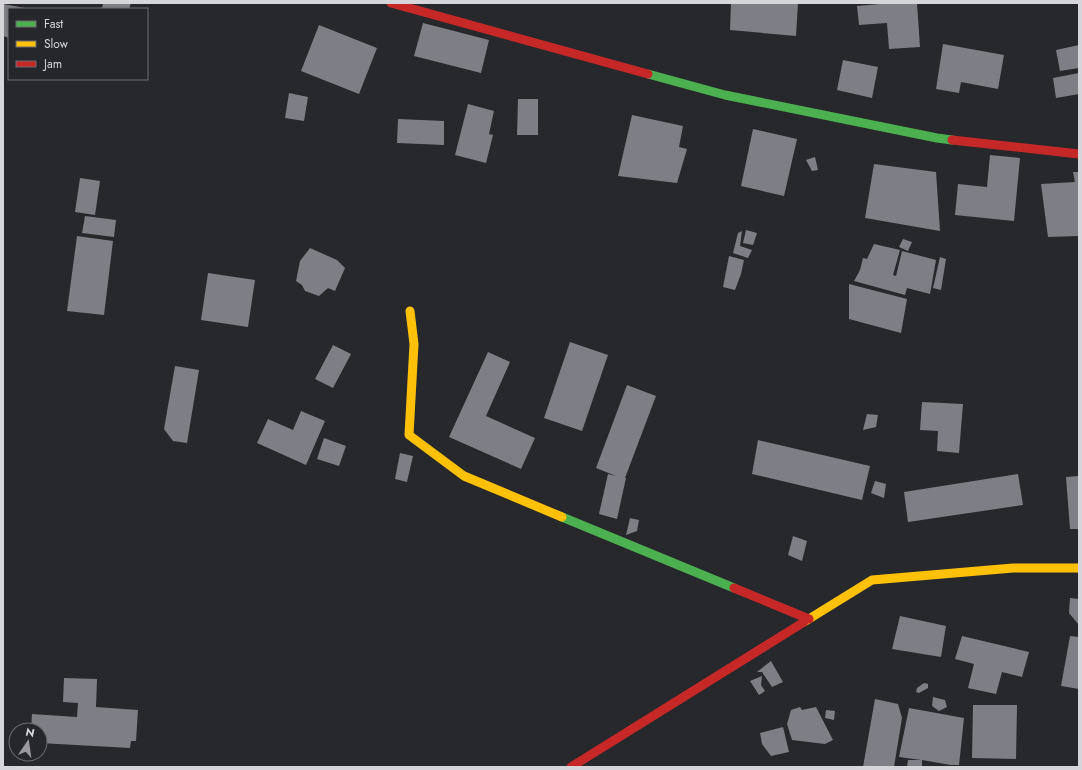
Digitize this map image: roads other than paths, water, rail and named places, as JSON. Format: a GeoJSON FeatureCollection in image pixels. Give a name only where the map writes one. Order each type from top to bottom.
{"type":"FeatureCollection","features":[{"type":"Feature","properties":{"kind":"street"},"geometry":{"type":"LineString","coordinates":[[391,3],[725,96],[937,138],[1079,154]]}},
{"type":"Feature","properties":{"kind":"street"},"geometry":{"type":"LineString","coordinates":[[410,311],[414,344],[409,435],[464,476],[809,619]]}},
{"type":"Feature","properties":{"kind":"street"},"geometry":{"type":"LineString","coordinates":[[571,767],[872,580],[1013,568],[1079,568]]}}]}
